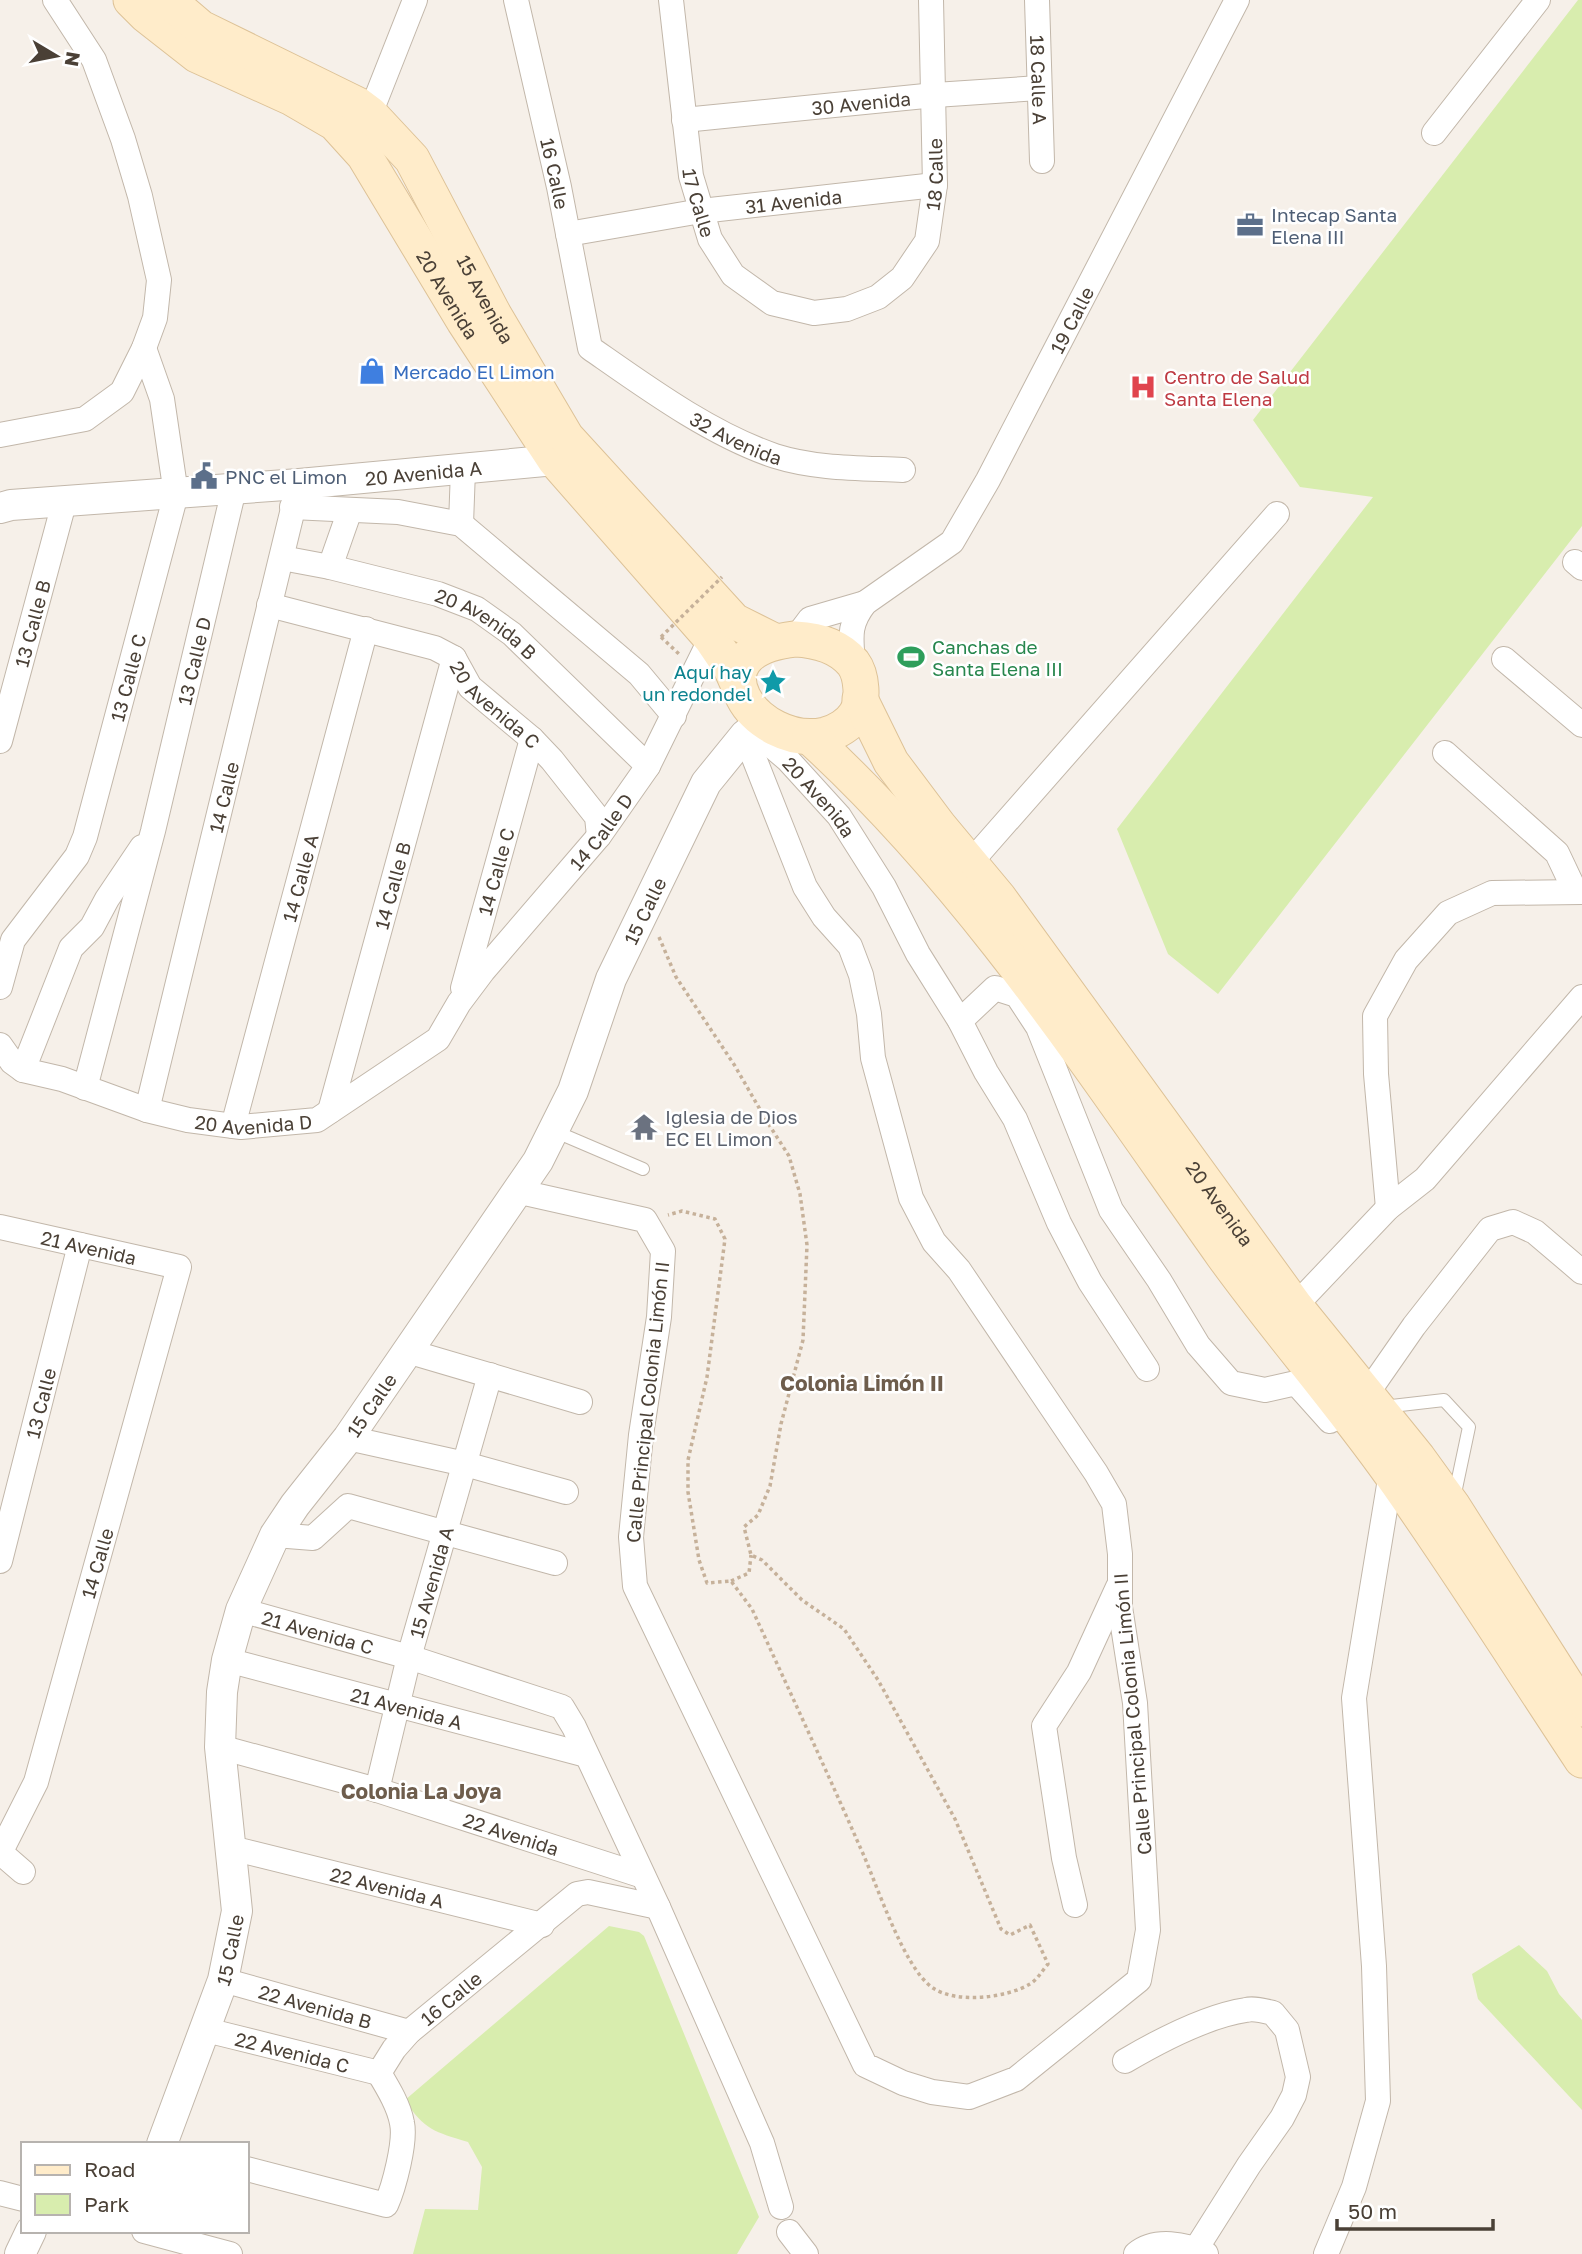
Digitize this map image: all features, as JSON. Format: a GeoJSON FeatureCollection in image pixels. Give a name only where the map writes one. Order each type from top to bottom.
{"type":"FeatureCollection","features":[{"type":"Feature","properties":{"kind":"main road","name":"20 Avenida"},"geometry":{"type":"LineString","coordinates":[[131,0],[197,55],[292,98],[335,123],[364,155],[464,321],[555,460],[711,638],[730,666],[738,684]]}},
{"type":"Feature","properties":{"kind":"main road","name":"15 Avenida"},"geometry":{"type":"LineString","coordinates":[[168,0],[201,28],[358,105],[370,114],[412,159],[494,315],[566,437],[734,621],[785,640]]}},
{"type":"Feature","properties":{"kind":"main road"},"geometry":{"type":"LineString","coordinates":[[812,639],[832,646],[853,663],[861,681],[860,699],[856,714],[840,730],[810,737],[754,728],[738,684],[741,664],[753,650],[785,640],[812,639]]}},
{"type":"Feature","properties":{"kind":"main road","name":"20 Avenida"},"geometry":{"type":"LineString","coordinates":[[860,699],[891,762],[999,898],[1295,1306],[1362,1405],[1391,1473],[1582,1760]]}},
{"type":"Feature","properties":{"kind":"main road","name":"20 Avenida"},"geometry":{"type":"LineString","coordinates":[[810,737],[947,878],[1019,968],[1244,1283],[1362,1405],[1452,1505],[1582,1709]]}},
{"type":"Feature","properties":{"kind":"street"},"geometry":{"type":"LineString","coordinates":[[0,435],[85,419],[122,392],[144,348],[155,318],[159,279],[140,196],[94,60],[55,0]]}},
{"type":"Feature","properties":{"kind":"street"},"geometry":{"type":"LineString","coordinates":[[370,114],[415,0]]}},
{"type":"Feature","properties":{"kind":"street","name":"16 Calle"},"geometry":{"type":"LineString","coordinates":[[516,0],[568,234],[590,348]]}},
{"type":"Feature","properties":{"kind":"street","name":"17 Calle"},"geometry":{"type":"LineString","coordinates":[[671,0],[691,176],[710,239],[733,275],[772,303],[814,313],[848,309]]}},
{"type":"Feature","properties":{"kind":"street","name":"18 Calle"},"geometry":{"type":"LineString","coordinates":[[848,309],[878,296],[902,278],[927,241],[935,185],[931,0]]}},
{"type":"Feature","properties":{"kind":"street","name":"18 Calle A"},"geometry":{"type":"LineString","coordinates":[[1037,0],[1042,161]]}},
{"type":"Feature","properties":{"kind":"street","name":"19 Calle"},"geometry":{"type":"LineString","coordinates":[[785,640],[810,619],[865,603],[952,542],[988,480],[1237,0]]}},
{"type":"Feature","properties":{"kind":"street"},"geometry":{"type":"LineString","coordinates":[[1434,133],[1538,0]]}},
{"type":"Feature","properties":{"kind":"street","name":"30 Avenida"},"geometry":{"type":"LineString","coordinates":[[684,120],[935,95],[1039,88]]}},
{"type":"Feature","properties":{"kind":"street","name":"31 Avenida"},"geometry":{"type":"LineString","coordinates":[[568,234],[701,211],[935,185]]}},
{"type":"Feature","properties":{"kind":"street","name":"13 Calle C"},"geometry":{"type":"LineString","coordinates":[[0,987],[13,940],[77,856],[85,837],[176,494],[162,399],[144,348]]}},
{"type":"Feature","properties":{"kind":"street","name":"32 Avenida"},"geometry":{"type":"LineString","coordinates":[[590,348],[709,426],[776,456],[827,466],[903,470]]}},
{"type":"Feature","properties":{"kind":"street","name":"20 Avenida A"},"geometry":{"type":"LineString","coordinates":[[296,495],[463,470],[555,460]]}},
{"type":"Feature","properties":{"kind":"street"},"geometry":{"type":"LineString","coordinates":[[461,524],[463,470]]}},
{"type":"Feature","properties":{"kind":"street","name":"20 Avenida A"},"geometry":{"type":"LineString","coordinates":[[0,508],[234,489],[296,495],[350,510],[398,512],[461,524],[639,674],[674,716]]}},
{"type":"Feature","properties":{"kind":"street","name":"13 Calle D"},"geometry":{"type":"LineString","coordinates":[[85,1088],[153,831],[234,489]]}},
{"type":"Feature","properties":{"kind":"street","name":"14 Calle"},"geometry":{"type":"LineString","coordinates":[[147,1110],[296,495]]}},
{"type":"Feature","properties":{"kind":"street","name":"13 Calle B"},"geometry":{"type":"LineString","coordinates":[[0,741],[64,503]]}},
{"type":"Feature","properties":{"kind":"street"},"geometry":{"type":"LineString","coordinates":[[330,568],[350,510]]}},
{"type":"Feature","properties":{"kind":"street"},"geometry":{"type":"LineString","coordinates":[[970,863],[1277,514]]}},
{"type":"Feature","properties":{"kind":"street","name":"20 Avenida B"},"geometry":{"type":"LineString","coordinates":[[282,558],[438,594],[477,609],[512,634],[648,766]]}},
{"type":"Feature","properties":{"kind":"street"},"geometry":{"type":"LineString","coordinates":[[853,663],[850,636],[855,617],[865,603]]}},
{"type":"Feature","properties":{"kind":"street","name":"20 Avenida C"},"geometry":{"type":"LineString","coordinates":[[269,605],[435,648],[454,659],[470,687],[532,739],[552,760],[597,817],[599,836]]}},
{"type":"Feature","properties":{"kind":"street","name":"14 Calle A"},"geometry":{"type":"LineString","coordinates":[[233,1126],[366,629]]}},
{"type":"Feature","properties":{"kind":"street","name":"14 Calle D"},"geometry":{"type":"LineString","coordinates":[[459,1003],[483,971],[599,836],[648,766],[711,638]]}},
{"type":"Feature","properties":{"kind":"street","name":"14 Calle B"},"geometry":{"type":"LineString","coordinates":[[330,1111],[454,659]]}},
{"type":"Feature","properties":{"kind":"street"},"geometry":{"type":"LineString","coordinates":[[1504,659],[1582,726]]}},
{"type":"Feature","properties":{"kind":"street","name":"20 Avenida"},"geometry":{"type":"LineString","coordinates":[[754,728],[788,760],[839,816],[884,887],[918,954],[961,1021],[986,1072],[1015,1119],[1059,1223],[1090,1282],[1147,1369]]}},
{"type":"Feature","properties":{"kind":"street","name":"15 Calle"},"geometry":{"type":"LineString","coordinates":[[163,2142],[223,1980],[237,1911],[220,1747],[222,1692],[227,1660],[241,1610],[275,1535],[348,1438],[538,1161],[573,1091],[611,979],[647,901],[706,783],[754,728]]}},
{"type":"Feature","properties":{"kind":"street","name":"Calle Principal Colonia Limón II"},"geometry":{"type":"LineString","coordinates":[[645,1220],[663,1251],[659,1317],[641,1435],[631,1537],[635,1586],[865,2065],[903,2083],[932,2092],[969,2097],[1016,2079],[1139,1980],[1148,1930],[1136,1703],[1120,1607],[1120,1554],[1114,1504],[1096,1473],[959,1270],[934,1242],[911,1198],[873,1058],[869,1014],[861,975],[850,946],[824,917],[805,887],[754,728]]}},
{"type":"Feature","properties":{"kind":"street","name":"14 Calle C"},"geometry":{"type":"LineString","coordinates":[[459,1003],[532,739]]}},
{"type":"Feature","properties":{"kind":"street"},"geometry":{"type":"LineString","coordinates":[[1388,1208],[1376,1073],[1375,1016],[1406,960],[1448,913],[1492,893],[1579,891],[1557,853],[1445,753]]}},
{"type":"Feature","properties":{"kind":"street","name":"13 Calle D"},"geometry":{"type":"LineString","coordinates":[[12,1059],[71,948],[92,927],[107,899],[153,831]]}},
{"type":"Feature","properties":{"kind":"street"},"geometry":{"type":"LineString","coordinates":[[961,1021],[995,988],[1017,995],[1038,1027],[1111,1209],[1159,1280],[1198,1345],[1231,1383],[1265,1391],[1296,1383],[1330,1421],[1362,1405],[1414,1326],[1490,1229],[1513,1222],[1535,1232],[1582,1272]]}},
{"type":"Feature","properties":{"kind":"street"},"geometry":{"type":"LineString","coordinates":[[1295,1306],[1388,1208],[1426,1180],[1582,997]]}},
{"type":"Feature","properties":{"kind":"street","name":"20 Avenida D"},"geometry":{"type":"LineString","coordinates":[[12,1059],[147,1110],[188,1120],[233,1126],[317,1119],[438,1039],[459,1003]]}},
{"type":"Feature","properties":{"kind":"street"},"geometry":{"type":"LineString","coordinates":[[516,1191],[645,1220]]}},
{"type":"Feature","properties":{"kind":"street","name":"21 Avenida"},"geometry":{"type":"LineString","coordinates":[[0,1227],[179,1267]]}},
{"type":"Feature","properties":{"kind":"street","name":"13 Calle"},"geometry":{"type":"LineString","coordinates":[[0,1561],[80,1245]]}},
{"type":"Feature","properties":{"kind":"street","name":"14 Calle"},"geometry":{"type":"LineString","coordinates":[[0,1852],[36,1782],[179,1267]]}},
{"type":"Feature","properties":{"kind":"street"},"geometry":{"type":"LineString","coordinates":[[407,1351],[580,1402]]}},
{"type":"Feature","properties":{"kind":"street","name":"15 Avenida A"},"geometry":{"type":"LineString","coordinates":[[377,1790],[396,1704],[490,1375]]}},
{"type":"Feature","properties":{"kind":"street"},"geometry":{"type":"LineString","coordinates":[[348,1438],[465,1464],[566,1492]]}},
{"type":"Feature","properties":{"kind":"street"},"geometry":{"type":"LineString","coordinates":[[1326,2254],[1354,2187],[1378,2101],[1374,1966],[1354,1698],[1391,1473]]}},
{"type":"Feature","properties":{"kind":"street"},"geometry":{"type":"LineString","coordinates":[[275,1535],[313,1538],[348,1506],[555,1563]]}},
{"type":"Feature","properties":{"kind":"street"},"geometry":{"type":"LineString","coordinates":[[1075,1905],[1064,1858],[1044,1726],[1079,1672],[1120,1583]]}},
{"type":"Feature","properties":{"kind":"street","name":"21 Avenida C"},"geometry":{"type":"LineString","coordinates":[[241,1610],[409,1657],[556,1703],[567,1712],[586,1755]]}},
{"type":"Feature","properties":{"kind":"street","name":"21 Avenida A"},"geometry":{"type":"LineString","coordinates":[[227,1660],[586,1755]]}},
{"type":"Feature","properties":{"kind":"street","name":"22 Avenida"},"geometry":{"type":"LineString","coordinates":[[220,1747],[377,1790],[643,1876]]}},
{"type":"Feature","properties":{"kind":"street"},"geometry":{"type":"LineString","coordinates":[[586,1755],[658,1907],[762,2143],[781,2207]]}},
{"type":"Feature","properties":{"kind":"street","name":"22 Avenida A"},"geometry":{"type":"LineString","coordinates":[[232,1847],[542,1925]]}},
{"type":"Feature","properties":{"kind":"street"},"geometry":{"type":"LineString","coordinates":[[0,1852],[23,1872]]}},
{"type":"Feature","properties":{"kind":"street","name":"16 Calle"},"geometry":{"type":"LineString","coordinates":[[379,2073],[409,2032],[582,1892],[629,1899],[658,1907]]}},
{"type":"Feature","properties":{"kind":"street","name":"22 Avenida B"},"geometry":{"type":"LineString","coordinates":[[223,1980],[409,2032]]}},
{"type":"Feature","properties":{"kind":"street"},"geometry":{"type":"LineString","coordinates":[[1125,2062],[1180,2033],[1248,2009],[1273,2012],[1287,2030],[1298,2077],[1294,2095],[1282,2118],[1249,2165],[1201,2252],[1165,2244],[1141,2250],[1136,2254]]}},
{"type":"Feature","properties":{"kind":"street","name":"22 Avenida C"},"geometry":{"type":"LineString","coordinates":[[206,2030],[379,2073]]}},
{"type":"Feature","properties":{"kind":"street"},"geometry":{"type":"LineString","coordinates":[[248,2169],[384,2206],[388,2202],[403,2129],[379,2073]]}},
{"type":"Feature","properties":{"kind":"street"},"geometry":{"type":"LineString","coordinates":[[0,2193],[21,2198]]}},
{"type":"Feature","properties":{"kind":"street"},"geometry":{"type":"LineString","coordinates":[[789,2232],[806,2254]]}},
{"type":"Feature","properties":{"kind":"street"},"geometry":{"type":"LineString","coordinates":[[20,2254],[30,2233]]}},
{"type":"Feature","properties":{"kind":"street"},"geometry":{"type":"LineString","coordinates":[[151,2233],[230,2254]]}},
{"type":"Feature","properties":{"kind":"lane"},"geometry":{"type":"LineString","coordinates":[[553,1130],[643,1169]]}},
{"type":"Feature","properties":{"kind":"lane"},"geometry":{"type":"LineString","coordinates":[[1362,1405],[1444,1400],[1469,1427],[1452,1505]]}},
{"type":"Feature","properties":{"kind":"path"},"geometry":{"type":"LineString","coordinates":[[679,654],[662,637],[722,577]]}},
{"type":"Feature","properties":{"kind":"path"},"geometry":{"type":"LineString","coordinates":[[645,1220],[682,1211],[716,1219],[724,1239],[707,1377],[688,1460],[688,1492],[699,1560],[707,1583],[731,1581],[749,1573],[751,1555],[744,1527],[758,1515],[770,1486],[781,1424],[803,1340],[807,1245],[800,1194],[789,1156],[735,1066],[676,977],[658,934]]}},
{"type":"Feature","properties":{"kind":"path"},"geometry":{"type":"LineString","coordinates":[[731,1581],[752,1609],[862,1850],[906,1956],[932,1988],[970,1999],[1013,1991],[1032,1983],[1048,1964],[1030,1925],[1010,1935],[1001,1929],[955,1819],[878,1680],[844,1629],[802,1600],[762,1560],[751,1555]]}},
{"type":"Feature","properties":{"kind":"green space"},"geometry":{"type":"Polygon","coordinates":[[[1578,0],[1582,0],[1582,526],[1218,994],[1168,954],[1117,829],[1373,497],[1300,487],[1253,420],[1578,0]]]}},
{"type":"Feature","properties":{"kind":"green space"},"geometry":{"type":"Polygon","coordinates":[[[609,1926],[639,1932],[644,1936],[759,2217],[737,2254],[413,2254],[425,2209],[478,2210],[482,2167],[468,2142],[425,2124],[405,2100],[609,1926]]]}},
{"type":"Feature","properties":{"kind":"green space"},"geometry":{"type":"Polygon","coordinates":[[[1519,1945],[1547,1971],[1559,1994],[1582,2020],[1582,2110],[1478,1999],[1472,1974],[1519,1945]]]}},
{"type":"Feature","properties":{"kind":"place","name":"Intecap Santa Elena III"},"geometry":{"type":"Point","coordinates":[1250,225]}},
{"type":"Feature","properties":{"kind":"place","name":"Mercado El Limon"},"geometry":{"type":"Point","coordinates":[372,371]}},
{"type":"Feature","properties":{"kind":"place","name":"Centro de Salud Santa Elena"},"geometry":{"type":"Point","coordinates":[1143,387]}},
{"type":"Feature","properties":{"kind":"place","name":"PNC el Limon"},"geometry":{"type":"Point","coordinates":[204,476]}},
{"type":"Feature","properties":{"kind":"place","name":"Canchas de Santa Elena III"},"geometry":{"type":"Point","coordinates":[911,657]}},
{"type":"Feature","properties":{"kind":"place","name":"Aquí hay un redondel"},"geometry":{"type":"Point","coordinates":[773,682]}},
{"type":"Feature","properties":{"kind":"place","name":"Iglesia de Dios EC El Limon"},"geometry":{"type":"Point","coordinates":[644,1127]}},
{"type":"Feature","properties":{"kind":"district","name":"Colonia Limón II"},"geometry":{"type":"Point","coordinates":[862,1383]}},
{"type":"Feature","properties":{"kind":"district","name":"Colonia La Joya"},"geometry":{"type":"Point","coordinates":[421,1791]}}]}
